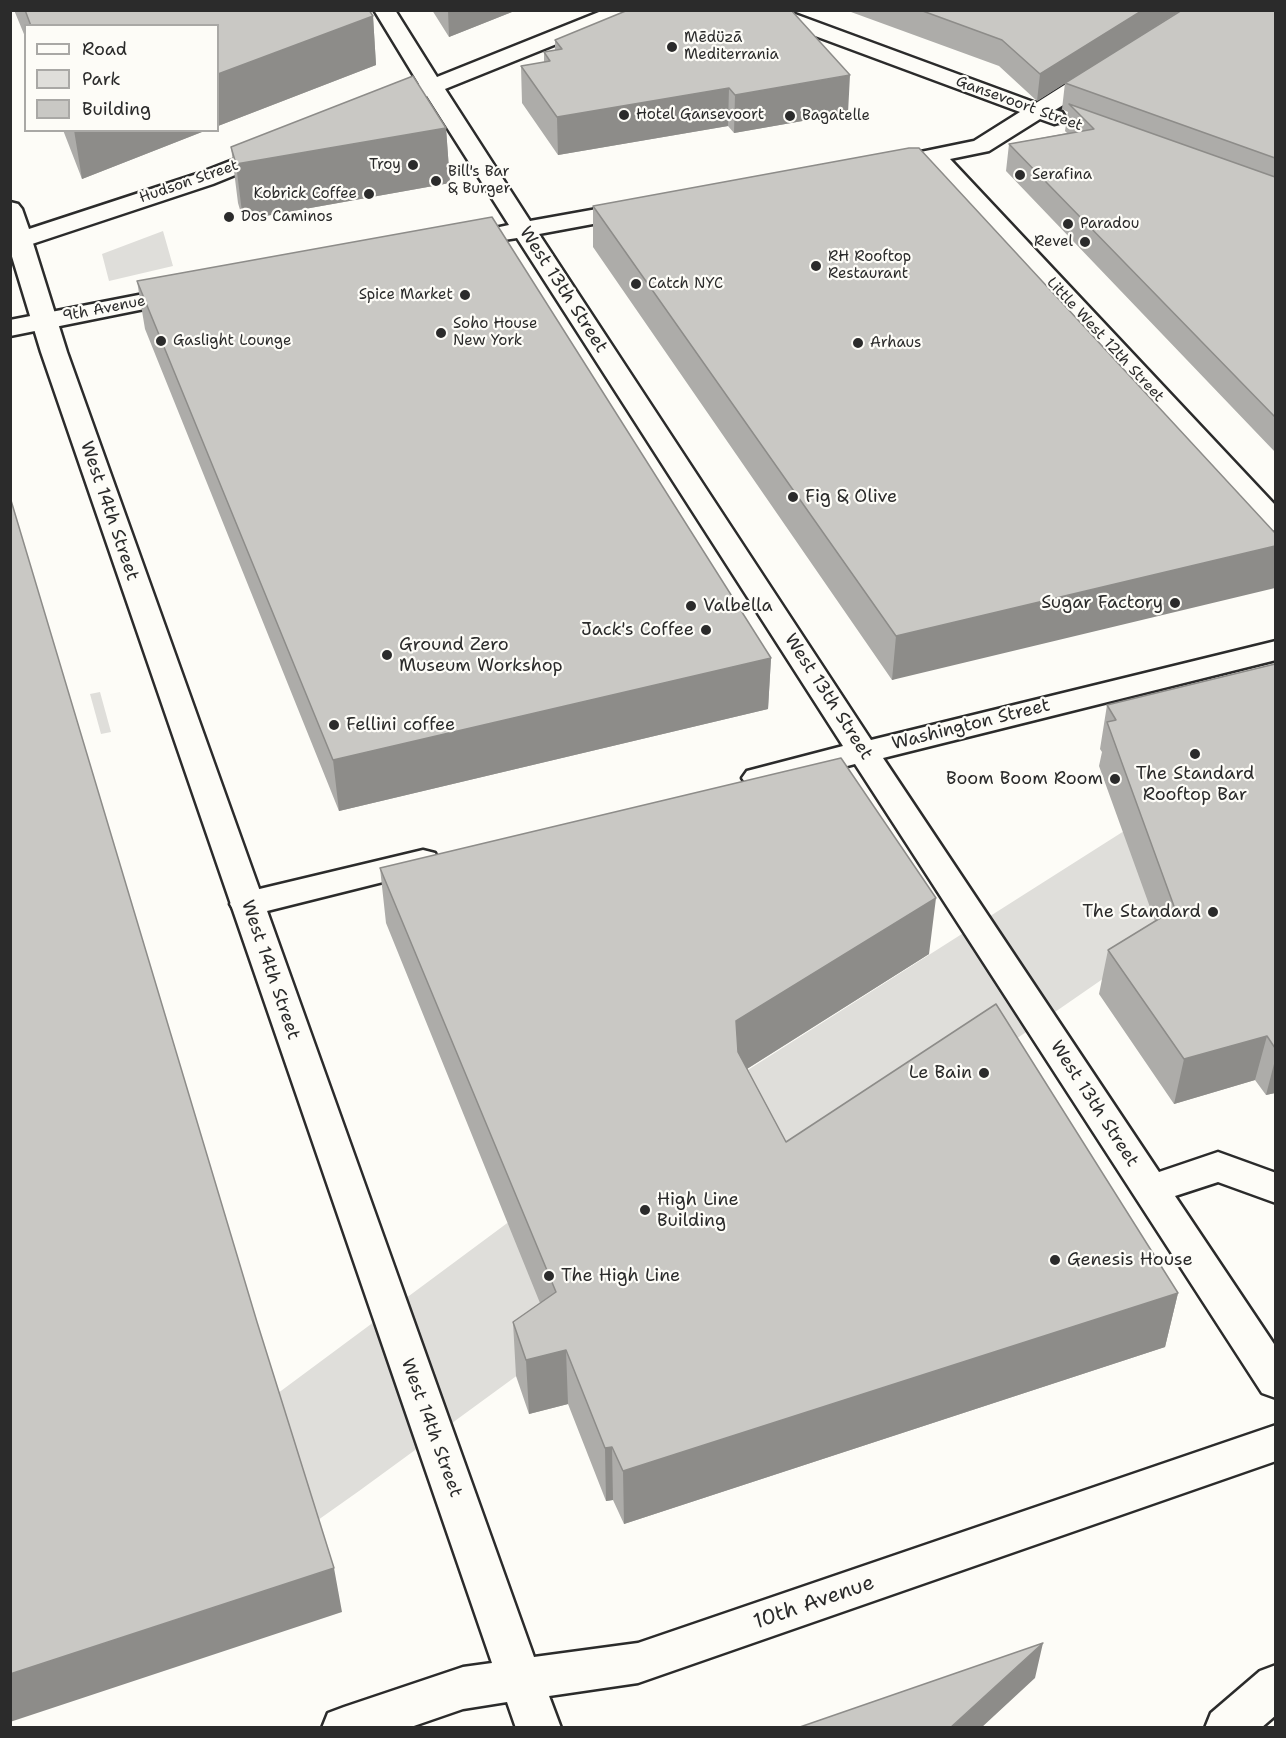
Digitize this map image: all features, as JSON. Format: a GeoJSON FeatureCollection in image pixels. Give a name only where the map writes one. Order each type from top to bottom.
{"type":"FeatureCollection","features":[{"type":"Feature","properties":{"kind":"main road","name":"West 13th Street"},"geometry":{"type":"LineString","coordinates":[[384,10],[523,229],[1275,1382]]}},
{"type":"Feature","properties":{"kind":"main road"},"geometry":{"type":"LineString","coordinates":[[392,102],[624,10]]}},
{"type":"Feature","properties":{"kind":"main road","name":"Gansevoort Street"},"geometry":{"type":"LineString","coordinates":[[763,10],[1076,125]]}},
{"type":"Feature","properties":{"kind":"main road"},"geometry":{"type":"LineString","coordinates":[[864,170],[981,147],[1116,63]]}},
{"type":"Feature","properties":{"kind":"main road","name":"Hudson Street"},"geometry":{"type":"LineString","coordinates":[[15,241],[205,178],[297,141]]}},
{"type":"Feature","properties":{"kind":"main road","name":"Little West 12th Street"},"geometry":{"type":"LineString","coordinates":[[934,157],[1275,524]]}},
{"type":"Feature","properties":{"kind":"main road"},"geometry":{"type":"LineString","coordinates":[[480,237],[654,206]]}},
{"type":"Feature","properties":{"kind":"main road","name":"West 14th Street"},"geometry":{"type":"LineString","coordinates":[[10,209],[15,241],[45,321],[520,1680],[539,1728]]}},
{"type":"Feature","properties":{"kind":"main road","name":"9th Avenue"},"geometry":{"type":"LineString","coordinates":[[10,328],[205,290]]}},
{"type":"Feature","properties":{"kind":"main road","name":"Washington Street"},"geometry":{"type":"LineString","coordinates":[[735,784],[1275,650]]}},
{"type":"Feature","properties":{"kind":"main road"},"geometry":{"type":"LineString","coordinates":[[247,904],[449,855]]}},
{"type":"Feature","properties":{"kind":"main road"},"geometry":{"type":"LineString","coordinates":[[1150,1190],[1218,1167],[1275,1188]]}},
{"type":"Feature","properties":{"kind":"main road","name":"10th Avenue"},"geometry":{"type":"LineString","coordinates":[[344,1728],[463,1688],[638,1663],[1275,1443]]}},
{"type":"Feature","properties":{"kind":"main road"},"geometry":{"type":"LineString","coordinates":[[1227,1728],[1275,1686]]}},
{"type":"Feature","properties":{"kind":"green space"},"geometry":{"type":"Polygon","coordinates":[[[163,231],[173,266],[109,281],[102,254],[163,231]]]}},
{"type":"Feature","properties":{"kind":"green space"},"geometry":{"type":"Polygon","coordinates":[[[100,692],[111,732],[101,734],[90,694],[100,692]]]}},
{"type":"Feature","properties":{"kind":"green space","name":"The High Line"},"geometry":{"type":"Polygon","coordinates":[[[1187,791],[1149,947],[987,1059],[578,1331],[359,1491],[58,1704],[10,1562],[235,1425],[510,1221],[1187,791]]]}},
{"type":"Feature","properties":{"kind":"building"},"geometry":{"type":"Polygon","coordinates":[[[25,10],[369,10],[373,16],[219,74],[219,24],[30,24],[25,10]]]}},
{"type":"Feature","properties":{"kind":"building"},"geometry":{"type":"Polygon","coordinates":[[[628,10],[791,10],[850,75],[735,95],[729,88],[557,117],[521,66],[550,61],[544,52],[562,49],[555,40],[628,10]]]}},
{"type":"Feature","properties":{"kind":"building"},"geometry":{"type":"Polygon","coordinates":[[[920,10],[1143,10],[1040,74],[1002,40],[920,10]]]}},
{"type":"Feature","properties":{"kind":"building"},"geometry":{"type":"Polygon","coordinates":[[[1182,10],[1275,10],[1275,158],[1065,83],[1182,10]]]}},
{"type":"Feature","properties":{"kind":"building"},"geometry":{"type":"Polygon","coordinates":[[[413,76],[446,128],[236,164],[231,147],[413,76]]]}},
{"type":"Feature","properties":{"kind":"building"},"geometry":{"type":"Polygon","coordinates":[[[1069,104],[1275,177],[1275,417],[1009,144],[1094,129],[1069,104]]]}},
{"type":"Feature","properties":{"kind":"building"},"geometry":{"type":"Polygon","coordinates":[[[919,148],[1275,533],[1275,546],[896,636],[593,206],[919,148]]]}},
{"type":"Feature","properties":{"kind":"building"},"geometry":{"type":"Polygon","coordinates":[[[492,217],[771,658],[333,760],[137,281],[492,217]]]}},
{"type":"Feature","properties":{"kind":"building"},"geometry":{"type":"Polygon","coordinates":[[[10,497],[257,1322],[334,1568],[10,1674],[10,497]]]}},
{"type":"Feature","properties":{"kind":"building","name":"The Standard"},"geometry":{"type":"Polygon","coordinates":[[[1275,664],[1275,1048],[1267,1036],[1184,1059],[1108,950],[1175,909],[1107,722],[1116,720],[1107,705],[1275,664]]]}},
{"type":"Feature","properties":{"kind":"building"},"geometry":{"type":"Polygon","coordinates":[[[841,758],[936,898],[736,1021],[738,1052],[786,1142],[996,1004],[1178,1293],[623,1471],[612,1447],[605,1448],[566,1350],[526,1360],[513,1322],[556,1292],[380,868],[841,758]]]}},
{"type":"Feature","properties":{"kind":"building"},"geometry":{"type":"Polygon","coordinates":[[[1043,1643],[950,1728],[797,1728],[1043,1643]]]}},
{"type":"Feature","properties":{"kind":"place","name":"Mēdüzā Mediterrania"},"geometry":{"type":"Point","coordinates":[672,47]}},
{"type":"Feature","properties":{"kind":"place","name":"Hotel Gansevoort"},"geometry":{"type":"Point","coordinates":[624,115]}},
{"type":"Feature","properties":{"kind":"place","name":"Bagatelle"},"geometry":{"type":"Point","coordinates":[790,116]}},
{"type":"Feature","properties":{"kind":"place","name":"Troy"},"geometry":{"type":"Point","coordinates":[413,165]}},
{"type":"Feature","properties":{"kind":"place","name":"Serafina"},"geometry":{"type":"Point","coordinates":[1020,175]}},
{"type":"Feature","properties":{"kind":"place","name":"Bill's Bar & Burger"},"geometry":{"type":"Point","coordinates":[436,181]}},
{"type":"Feature","properties":{"kind":"place","name":"Kobrick Coffee"},"geometry":{"type":"Point","coordinates":[369,194]}},
{"type":"Feature","properties":{"kind":"place","name":"Dos Caminos"},"geometry":{"type":"Point","coordinates":[229,217]}},
{"type":"Feature","properties":{"kind":"place","name":"Paradou"},"geometry":{"type":"Point","coordinates":[1068,224]}},
{"type":"Feature","properties":{"kind":"place","name":"Revel"},"geometry":{"type":"Point","coordinates":[1085,242]}},
{"type":"Feature","properties":{"kind":"place","name":"RH Rooftop Restaurant"},"geometry":{"type":"Point","coordinates":[816,266]}},
{"type":"Feature","properties":{"kind":"place","name":"Catch NYC"},"geometry":{"type":"Point","coordinates":[636,284]}},
{"type":"Feature","properties":{"kind":"place","name":"Spice Market"},"geometry":{"type":"Point","coordinates":[465,295]}},
{"type":"Feature","properties":{"kind":"place","name":"Soho House New York"},"geometry":{"type":"Point","coordinates":[441,333]}},
{"type":"Feature","properties":{"kind":"place","name":"Gaslight Lounge"},"geometry":{"type":"Point","coordinates":[161,341]}},
{"type":"Feature","properties":{"kind":"place","name":"Arhaus"},"geometry":{"type":"Point","coordinates":[858,343]}},
{"type":"Feature","properties":{"kind":"place","name":"Fig & Olive"},"geometry":{"type":"Point","coordinates":[793,497]}},
{"type":"Feature","properties":{"kind":"place","name":"Sugar Factory"},"geometry":{"type":"Point","coordinates":[1175,603]}},
{"type":"Feature","properties":{"kind":"place","name":"Valbella"},"geometry":{"type":"Point","coordinates":[691,606]}},
{"type":"Feature","properties":{"kind":"place","name":"Jack's Coffee"},"geometry":{"type":"Point","coordinates":[706,630]}},
{"type":"Feature","properties":{"kind":"place","name":"Ground Zero Museum Workshop"},"geometry":{"type":"Point","coordinates":[387,655]}},
{"type":"Feature","properties":{"kind":"place","name":"Fellini coffee"},"geometry":{"type":"Point","coordinates":[334,725]}},
{"type":"Feature","properties":{"kind":"place","name":"The Standard Rooftop Bar"},"geometry":{"type":"Point","coordinates":[1195,754]}},
{"type":"Feature","properties":{"kind":"place","name":"Boom Boom Room"},"geometry":{"type":"Point","coordinates":[1115,779]}},
{"type":"Feature","properties":{"kind":"place","name":"The Standard"},"geometry":{"type":"Point","coordinates":[1213,912]}},
{"type":"Feature","properties":{"kind":"place","name":"Le Bain"},"geometry":{"type":"Point","coordinates":[984,1073]}},
{"type":"Feature","properties":{"kind":"place","name":"High Line Building"},"geometry":{"type":"Point","coordinates":[645,1210]}},
{"type":"Feature","properties":{"kind":"place","name":"Genesis House"},"geometry":{"type":"Point","coordinates":[1055,1260]}},
{"type":"Feature","properties":{"kind":"place","name":"The High Line"},"geometry":{"type":"Point","coordinates":[549,1276]}}]}
